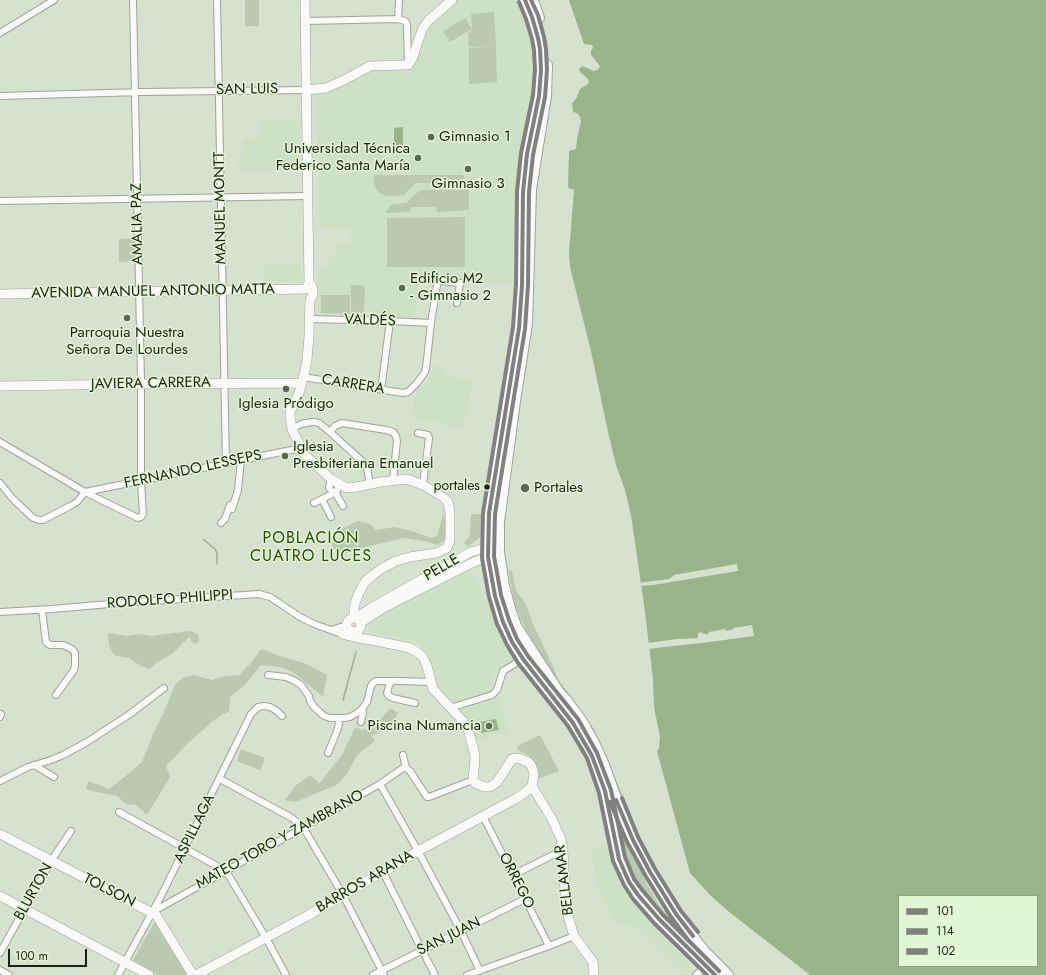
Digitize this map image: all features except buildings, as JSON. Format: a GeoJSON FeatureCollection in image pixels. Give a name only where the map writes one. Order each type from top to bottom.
{"type":"FeatureCollection","features":[{"type":"Feature","properties":{"kind":"main road"},"geometry":{"type":"LineString","coordinates":[[525,0],[538,38],[541,70],[539,96],[528,154],[523,192],[522,285],[519,328],[489,513],[488,552],[495,596],[512,642],[523,659],[573,723],[587,746],[601,779],[616,851],[629,882],[659,919],[715,975]]}},
{"type":"Feature","properties":{"kind":"main road"},"geometry":{"type":"LineString","coordinates":[[533,0],[539,16],[544,38],[547,61],[547,85],[532,183],[527,324],[499,522],[499,552],[504,586],[516,626],[590,735],[604,765],[625,823],[641,856],[680,920],[704,951],[728,975]]}},
{"type":"Feature","properties":{"kind":"street"},"geometry":{"type":"LineString","coordinates":[[0,33],[54,0]]}},
{"type":"Feature","properties":{"kind":"street","name":"AMALIA PAZ"},"geometry":{"type":"LineString","coordinates":[[85,492],[138,518],[143,514],[141,481],[141,384],[133,0]]}},
{"type":"Feature","properties":{"kind":"street","name":"MANUEL MONTT"},"geometry":{"type":"LineString","coordinates":[[217,0],[220,90],[226,463]]}},
{"type":"Feature","properties":{"kind":"street"},"geometry":{"type":"LineString","coordinates":[[305,0],[308,196],[307,295],[310,300],[310,319],[308,349],[303,380],[290,412],[292,429],[304,454],[331,479],[347,488],[407,478],[443,497],[448,502],[450,512],[450,540],[447,548],[436,553],[396,561],[381,569],[366,581],[347,615],[358,638],[410,648],[423,657],[433,689],[468,729],[475,759],[473,780]]}},
{"type":"Feature","properties":{"kind":"street"},"geometry":{"type":"LineString","coordinates":[[398,0],[398,19]]}},
{"type":"Feature","properties":{"kind":"street"},"geometry":{"type":"LineString","coordinates":[[408,64],[413,57],[423,28],[429,20],[452,0]]}},
{"type":"Feature","properties":{"kind":"street"},"geometry":{"type":"LineString","coordinates":[[306,21],[398,19],[405,21],[407,24],[408,64]]}},
{"type":"Feature","properties":{"kind":"street","name":"SAN LUIS"},"geometry":{"type":"LineString","coordinates":[[0,96],[220,90],[307,90],[326,88],[370,66],[404,66],[408,64]]}},
{"type":"Feature","properties":{"kind":"street"},"geometry":{"type":"LineString","coordinates":[[0,202],[137,198],[308,196]]}},
{"type":"Feature","properties":{"kind":"street"},"geometry":{"type":"LineString","coordinates":[[431,323],[438,282],[460,283],[457,303]]}},
{"type":"Feature","properties":{"kind":"street","name":"AVENIDA MANUEL ANTONIO MATTA"},"geometry":{"type":"LineString","coordinates":[[0,294],[223,291],[308,286]]}},
{"type":"Feature","properties":{"kind":"street","name":"VALDÉS"},"geometry":{"type":"LineString","coordinates":[[310,319],[431,323]]}},
{"type":"Feature","properties":{"kind":"street"},"geometry":{"type":"LineString","coordinates":[[381,390],[390,321]]}},
{"type":"Feature","properties":{"kind":"street","name":"CARRERA"},"geometry":{"type":"LineString","coordinates":[[303,380],[404,393],[408,392],[418,383],[425,372],[431,323]]}},
{"type":"Feature","properties":{"kind":"street","name":"JAVIERA CARRERA"},"geometry":{"type":"LineString","coordinates":[[0,386],[225,383],[303,380]]}},
{"type":"Feature","properties":{"kind":"street"},"geometry":{"type":"LineString","coordinates":[[292,429],[301,424],[315,422],[319,423],[365,464],[370,484]]}},
{"type":"Feature","properties":{"kind":"street"},"geometry":{"type":"LineString","coordinates":[[330,432],[335,426],[342,423],[393,432],[397,440],[393,480]]}},
{"type":"Feature","properties":{"kind":"street"},"geometry":{"type":"LineString","coordinates":[[418,433],[428,435],[429,438],[422,485]]}},
{"type":"Feature","properties":{"kind":"street"},"geometry":{"type":"LineString","coordinates":[[0,442],[85,492],[77,502],[43,520],[39,520],[33,518],[12,498],[0,483]]}},
{"type":"Feature","properties":{"kind":"street","name":"FERNANDO LESSEPS"},"geometry":{"type":"LineString","coordinates":[[85,492],[301,448]]}},
{"type":"Feature","properties":{"kind":"street"},"geometry":{"type":"LineString","coordinates":[[232,510],[237,493],[241,460]]}},
{"type":"Feature","properties":{"kind":"street"},"geometry":{"type":"LineString","coordinates":[[314,503],[333,492],[329,487],[331,479]]}},
{"type":"Feature","properties":{"kind":"street"},"geometry":{"type":"LineString","coordinates":[[221,522],[224,519],[238,482]]}},
{"type":"Feature","properties":{"kind":"street"},"geometry":{"type":"LineString","coordinates":[[339,484],[336,494],[343,506]]}},
{"type":"Feature","properties":{"kind":"street"},"geometry":{"type":"LineString","coordinates":[[322,499],[331,517]]}},
{"type":"Feature","properties":{"kind":"street","name":"PELLE"},"geometry":{"type":"LineString","coordinates":[[352,625],[371,608],[471,552],[488,552]]}},
{"type":"Feature","properties":{"kind":"street"},"geometry":{"type":"LineString","coordinates":[[488,552],[499,552]]}},
{"type":"Feature","properties":{"kind":"street","name":"PELLE"},"geometry":{"type":"LineString","coordinates":[[352,625],[448,574],[474,562],[488,552]]}},
{"type":"Feature","properties":{"kind":"street","name":"RODOLFO PHILIPPI"},"geometry":{"type":"LineString","coordinates":[[0,612],[259,594],[270,597],[300,617],[314,624],[331,630],[352,625]]}},
{"type":"Feature","properties":{"kind":"street"},"geometry":{"type":"LineString","coordinates":[[358,595],[358,604],[360,607],[371,608]]}},
{"type":"Feature","properties":{"kind":"street"},"geometry":{"type":"LineString","coordinates":[[42,610],[46,642],[50,644],[63,645],[72,649],[75,653],[74,670],[56,695]]}},
{"type":"Feature","properties":{"kind":"street"},"geometry":{"type":"LineString","coordinates":[[331,630],[352,625]]}},
{"type":"Feature","properties":{"kind":"street"},"geometry":{"type":"LineString","coordinates":[[352,625],[372,640]]}},
{"type":"Feature","properties":{"kind":"street"},"geometry":{"type":"LineString","coordinates":[[450,708],[492,695],[497,690],[503,671],[523,659]]}},
{"type":"Feature","properties":{"kind":"street"},"geometry":{"type":"LineString","coordinates":[[268,675],[286,677],[301,685],[306,691],[314,708],[324,716],[330,718],[350,717],[362,709],[367,702],[370,686],[376,681],[431,682]]}},
{"type":"Feature","properties":{"kind":"street"},"geometry":{"type":"LineString","coordinates":[[392,681],[388,690],[389,696],[415,703]]}},
{"type":"Feature","properties":{"kind":"street"},"geometry":{"type":"LineString","coordinates":[[0,781],[28,767],[63,755],[87,742],[130,714],[164,688]]}},
{"type":"Feature","properties":{"kind":"street","name":"ASPILLAGA"},"geometry":{"type":"LineString","coordinates":[[118,975],[153,912],[251,714],[258,707],[264,706],[270,707],[282,716]]}},
{"type":"Feature","properties":{"kind":"street"},"geometry":{"type":"LineString","coordinates":[[361,722],[363,712],[362,709]]}},
{"type":"Feature","properties":{"kind":"street"},"geometry":{"type":"LineString","coordinates":[[328,754],[339,724],[338,718]]}},
{"type":"Feature","properties":{"kind":"street"},"geometry":{"type":"LineString","coordinates":[[403,755],[406,768],[427,797],[473,780]]}},
{"type":"Feature","properties":{"kind":"street"},"geometry":{"type":"LineString","coordinates":[[473,780],[481,786],[489,787],[498,782],[512,759],[518,758],[528,762],[531,765],[534,775],[532,786]]}},
{"type":"Feature","properties":{"kind":"street"},"geometry":{"type":"LineString","coordinates":[[34,765],[54,777]]}},
{"type":"Feature","properties":{"kind":"street","name":"MATEO TORO Y ZAMBRANO"},"geometry":{"type":"LineString","coordinates":[[153,912],[406,768]]}},
{"type":"Feature","properties":{"kind":"street"},"geometry":{"type":"LineString","coordinates":[[220,779],[292,818],[303,827],[343,895],[383,973]]}},
{"type":"Feature","properties":{"kind":"street"},"geometry":{"type":"LineString","coordinates":[[380,784],[461,931],[480,971]]}},
{"type":"Feature","properties":{"kind":"street","name":"BARROS ARANA"},"geometry":{"type":"LineString","coordinates":[[196,975],[307,916],[418,852],[517,798],[532,786]]}},
{"type":"Feature","properties":{"kind":"street","name":"BELLAMAR"},"geometry":{"type":"LineString","coordinates":[[532,786],[561,839],[564,892],[568,916],[574,936],[593,962],[593,975]]}},
{"type":"Feature","properties":{"kind":"street"},"geometry":{"type":"LineString","coordinates":[[119,812],[226,871],[286,975]]}},
{"type":"Feature","properties":{"kind":"street","name":"ORREGO"},"geometry":{"type":"LineString","coordinates":[[483,816],[548,946]]}},
{"type":"Feature","properties":{"kind":"street","name":"BLURTON"},"geometry":{"type":"LineString","coordinates":[[0,953],[51,861],[71,831]]}},
{"type":"Feature","properties":{"kind":"street","name":"TOLSON"},"geometry":{"type":"LineString","coordinates":[[0,834],[153,912],[159,918],[193,975]]}},
{"type":"Feature","properties":{"kind":"street"},"geometry":{"type":"LineString","coordinates":[[513,875],[562,850]]}},
{"type":"Feature","properties":{"kind":"street"},"geometry":{"type":"LineString","coordinates":[[384,872],[435,975]]}},
{"type":"Feature","properties":{"kind":"street"},"geometry":{"type":"LineString","coordinates":[[0,896],[149,975]]}},
{"type":"Feature","properties":{"kind":"street","name":"SAN JUAN"},"geometry":{"type":"LineString","coordinates":[[373,975],[383,973],[422,950],[525,899]]}},
{"type":"Feature","properties":{"kind":"street"},"geometry":{"type":"LineString","coordinates":[[467,975],[574,936]]}},
{"type":"Feature","properties":{"kind":"street"},"geometry":{"type":"LineString","coordinates":[[696,975],[706,966]]}},
{"type":"Feature","properties":{"kind":"street"},"geometry":{"type":"LineString","coordinates":[[0,970],[9,975]]}},
{"type":"Feature","properties":{"kind":"shaded area"},"geometry":{"type":"Polygon","coordinates":[[[245,0],[259,0],[259,26],[245,26],[245,0]]]}},
{"type":"Feature","properties":{"kind":"shaded area","name":"Universidad Técnica Federico Santa María"},"geometry":{"type":"Polygon","coordinates":[[[456,0],[522,0],[532,34],[537,71],[536,80],[532,110],[522,144],[516,174],[517,284],[485,283],[481,281],[464,279],[418,277],[414,318],[366,315],[322,315],[318,311],[318,270],[329,270],[329,257],[337,256],[337,243],[351,242],[350,229],[319,228],[317,97],[314,97],[314,91],[369,68],[409,68],[416,62],[429,27],[456,0]]]}},
{"type":"Feature","properties":{"kind":"shaded area"},"geometry":{"type":"Polygon","coordinates":[[[569,0],[1046,0],[1046,975],[810,975],[728,911],[710,895],[690,873],[657,751],[659,748],[660,737],[654,707],[653,679],[645,612],[631,515],[625,490],[616,465],[591,351],[570,267],[569,253],[574,190],[568,188],[569,151],[576,149],[581,121],[577,113],[573,112],[572,104],[580,89],[588,84],[589,81],[579,69],[582,66],[594,71],[600,67],[591,55],[593,48],[592,45],[584,44],[569,0]]]}},
{"type":"Feature","properties":{"kind":"shaded area"},"geometry":{"type":"Polygon","coordinates":[[[494,12],[496,46],[469,47],[468,33],[472,30],[471,14],[494,12]]]}},
{"type":"Feature","properties":{"kind":"shaded area"},"geometry":{"type":"Polygon","coordinates":[[[465,18],[472,29],[450,42],[443,31],[465,18]]]}},
{"type":"Feature","properties":{"kind":"shaded area"},"geometry":{"type":"Polygon","coordinates":[[[496,46],[497,82],[469,84],[469,48],[496,46]]]}},
{"type":"Feature","properties":{"kind":"shaded area","name":"Universidad Técnica Federico Santa María"},"geometry":{"type":"Polygon","coordinates":[[[260,121],[299,121],[300,170],[238,170],[239,156],[243,155],[243,139],[261,138],[260,121]]]}},
{"type":"Feature","properties":{"kind":"shaded area"},"geometry":{"type":"Polygon","coordinates":[[[403,127],[403,147],[394,147],[394,128],[403,127]]]}},
{"type":"Feature","properties":{"kind":"shaded area"},"geometry":{"type":"Polygon","coordinates":[[[374,175],[463,175],[467,183],[415,183],[405,194],[387,196],[379,193],[374,185],[374,175]]]}},
{"type":"Feature","properties":{"kind":"shaded area"},"geometry":{"type":"Polygon","coordinates":[[[469,189],[469,210],[437,212],[436,207],[411,207],[410,212],[385,213],[392,204],[406,203],[420,190],[469,189]]]}},
{"type":"Feature","properties":{"kind":"shaded area"},"geometry":{"type":"Polygon","coordinates":[[[465,217],[465,267],[387,267],[387,218],[465,217]]]}},
{"type":"Feature","properties":{"kind":"shaded area"},"geometry":{"type":"Polygon","coordinates":[[[134,238],[134,261],[119,262],[119,239],[134,238]]]}},
{"type":"Feature","properties":{"kind":"shaded area"},"geometry":{"type":"Polygon","coordinates":[[[263,263],[301,263],[301,279],[299,281],[287,282],[263,281],[263,263]]]}},
{"type":"Feature","properties":{"kind":"shaded area"},"geometry":{"type":"Polygon","coordinates":[[[351,285],[365,286],[364,313],[351,313],[351,285]]]}},
{"type":"Feature","properties":{"kind":"shaded area"},"geometry":{"type":"Polygon","coordinates":[[[321,295],[350,295],[350,314],[321,313],[321,295]]]}},
{"type":"Feature","properties":{"kind":"shaded area"},"geometry":{"type":"Polygon","coordinates":[[[432,366],[442,367],[441,375],[472,380],[469,400],[461,428],[411,417],[416,396],[431,374],[432,366]]]}},
{"type":"Feature","properties":{"kind":"shaded area"},"geometry":{"type":"Polygon","coordinates":[[[444,511],[446,534],[444,541],[437,545],[425,541],[403,538],[354,550],[339,556],[331,543],[341,543],[346,539],[340,530],[358,521],[370,524],[376,530],[395,527],[431,538],[437,536],[444,511]]]}},
{"type":"Feature","properties":{"kind":"shaded area"},"geometry":{"type":"Polygon","coordinates":[[[471,514],[483,514],[481,537],[467,547],[464,542],[468,539],[470,534],[471,514]]]}},
{"type":"Feature","properties":{"kind":"shaded area"},"geometry":{"type":"Polygon","coordinates":[[[469,569],[515,660],[488,674],[495,687],[493,691],[452,703],[439,690],[433,681],[420,644],[369,630],[367,625],[395,608],[469,569]]]}},
{"type":"Feature","properties":{"kind":"shaded area"},"geometry":{"type":"Polygon","coordinates":[[[508,570],[512,571],[516,591],[525,602],[532,622],[558,679],[594,729],[630,812],[632,827],[554,678],[525,628],[515,604],[508,570]]]}},
{"type":"Feature","properties":{"kind":"shaded area"},"geometry":{"type":"Polygon","coordinates":[[[190,631],[198,634],[199,642],[194,644],[189,637],[172,654],[156,663],[150,669],[143,667],[128,658],[114,655],[109,645],[108,633],[127,636],[138,634],[151,636],[190,631]]]}},
{"type":"Feature","properties":{"kind":"shaded area"},"geometry":{"type":"Polygon","coordinates":[[[261,649],[304,663],[327,675],[323,697],[292,672],[281,667],[261,665],[245,685],[230,697],[229,711],[214,720],[187,744],[166,766],[170,777],[147,815],[136,805],[126,804],[117,796],[86,789],[88,781],[109,789],[142,762],[175,685],[183,678],[194,675],[212,680],[226,676],[239,675],[250,664],[261,649]]]}},
{"type":"Feature","properties":{"kind":"shaded area"},"geometry":{"type":"Polygon","coordinates":[[[498,699],[508,732],[475,740],[457,710],[498,699]]]}},
{"type":"Feature","properties":{"kind":"shaded area"},"geometry":{"type":"Polygon","coordinates":[[[390,708],[398,713],[390,728],[371,736],[375,741],[357,755],[347,774],[338,784],[296,802],[285,800],[296,785],[310,776],[313,777],[319,784],[342,755],[355,728],[367,730],[376,725],[390,708]]]}},
{"type":"Feature","properties":{"kind":"shaded area","name":"Piscina Numancia"},"geometry":{"type":"Polygon","coordinates":[[[496,719],[499,730],[481,733],[479,722],[496,719]]]}},
{"type":"Feature","properties":{"kind":"shaded area"},"geometry":{"type":"Polygon","coordinates":[[[540,735],[559,771],[535,780],[532,761],[529,756],[518,750],[517,746],[540,735]]]}},
{"type":"Feature","properties":{"kind":"shaded area"},"geometry":{"type":"Polygon","coordinates":[[[241,749],[265,758],[260,770],[237,761],[241,749]]]}},
{"type":"Feature","properties":{"kind":"shaded area"},"geometry":{"type":"Polygon","coordinates":[[[613,807],[615,807],[633,857],[648,886],[660,906],[694,948],[654,909],[630,871],[623,852],[613,807]]]}},
{"type":"Feature","properties":{"kind":"shaded area"},"geometry":{"type":"Polygon","coordinates":[[[610,843],[613,861],[623,886],[640,910],[679,951],[680,950],[689,959],[691,970],[687,975],[684,975],[637,928],[612,920],[597,885],[591,850],[610,843]]]}},
{"type":"Feature","properties":{"kind":"shaded area"},"geometry":{"type":"Polygon","coordinates":[[[155,921],[187,974],[186,975],[157,975],[133,960],[155,921]]]}},
{"type":"Feature","properties":{"kind":"pier"},"geometry":{"type":"Polygon","coordinates":[[[737,564],[738,571],[653,585],[639,586],[638,583],[669,579],[674,575],[737,564]]]}},
{"type":"Feature","properties":{"kind":"pier"},"geometry":{"type":"Polygon","coordinates":[[[752,625],[754,636],[647,649],[647,643],[698,638],[698,633],[702,632],[703,634],[708,634],[709,632],[725,629],[726,631],[732,630],[733,628],[752,625]]]}},
{"type":"Feature","properties":{"kind":"waterway"},"geometry":{"type":"LineString","coordinates":[[203,539],[215,549],[217,553],[217,564]]}},
{"type":"Feature","properties":{"kind":"waterway"},"geometry":{"type":"LineString","coordinates":[[343,700],[356,652]]}},
{"type":"Feature","properties":{"kind":"transit line","name":"101"},"geometry":{"type":"LineString","coordinates":[[525,0],[538,38],[541,70],[539,96],[527,154],[523,192],[522,285],[519,328],[489,513],[488,557],[495,596],[503,622],[512,642],[523,659],[573,723],[592,756],[605,791],[619,859],[629,882],[659,919],[715,975]]}},
{"type":"Feature","properties":{"kind":"transit line","name":"102"},"geometry":{"type":"LineString","coordinates":[[531,0],[538,15],[544,37],[547,70],[545,97],[533,155],[529,192],[528,285],[525,329],[495,514],[494,556],[501,595],[517,639],[528,656],[578,719],[597,753],[611,790],[625,857],[634,879],[663,915],[719,971]]}},
{"type":"Feature","properties":{"kind":"transit line","name":"114"},"geometry":{"type":"LineString","coordinates":[[519,2],[532,39],[535,70],[533,95],[521,153],[517,191],[516,285],[513,327],[483,513],[482,558],[489,597],[497,624],[507,645],[518,663],[568,726],[587,758],[599,793],[613,861],[624,885],[633,899],[654,923],[707,975]]}},
{"type":"Feature","properties":{"kind":"transit line","name":"102"},"geometry":{"type":"LineString","coordinates":[[622,798],[638,837],[655,869],[681,911],[698,932]]}},
{"type":"Feature","properties":{"kind":"transit line","name":"101"},"geometry":{"type":"LineString","coordinates":[[616,800],[633,840],[650,872],[676,914],[693,936]]}},
{"type":"Feature","properties":{"kind":"transit line","name":"114"},"geometry":{"type":"LineString","coordinates":[[610,802],[627,842],[645,875],[671,917],[688,940]]}},
{"type":"Feature","properties":{"kind":"place","name":"Gimnasio 1"},"geometry":{"type":"Point","coordinates":[431,137]}},
{"type":"Feature","properties":{"kind":"place","name":"Universidad Técnica Federico Santa María"},"geometry":{"type":"Point","coordinates":[418,158]}},
{"type":"Feature","properties":{"kind":"place","name":"Gimnasio 3"},"geometry":{"type":"Point","coordinates":[468,169]}},
{"type":"Feature","properties":{"kind":"place","name":"Edificio M2 - Gimnasio 2"},"geometry":{"type":"Point","coordinates":[402,288]}},
{"type":"Feature","properties":{"kind":"place","name":"Parroquia Nuestra Señora De Lourdes"},"geometry":{"type":"Point","coordinates":[127,318]}},
{"type":"Feature","properties":{"kind":"place","name":"Iglesia Pródigo"},"geometry":{"type":"Point","coordinates":[286,389]}},
{"type":"Feature","properties":{"kind":"place","name":"Iglesia Presbiteriana Emanuel"},"geometry":{"type":"Point","coordinates":[285,456]}},
{"type":"Feature","properties":{"kind":"place","name":"portales"},"geometry":{"type":"Point","coordinates":[487,487]}},
{"type":"Feature","properties":{"kind":"place","name":"Portales"},"geometry":{"type":"Point","coordinates":[525,488]}},
{"type":"Feature","properties":{"kind":"place","name":"Piscina Numancia"},"geometry":{"type":"Point","coordinates":[489,726]}},
{"type":"Feature","properties":{"kind":"district","name":"POBLACIÓN CUATRO LUCES"},"geometry":{"type":"Point","coordinates":[311,548]}}]}
